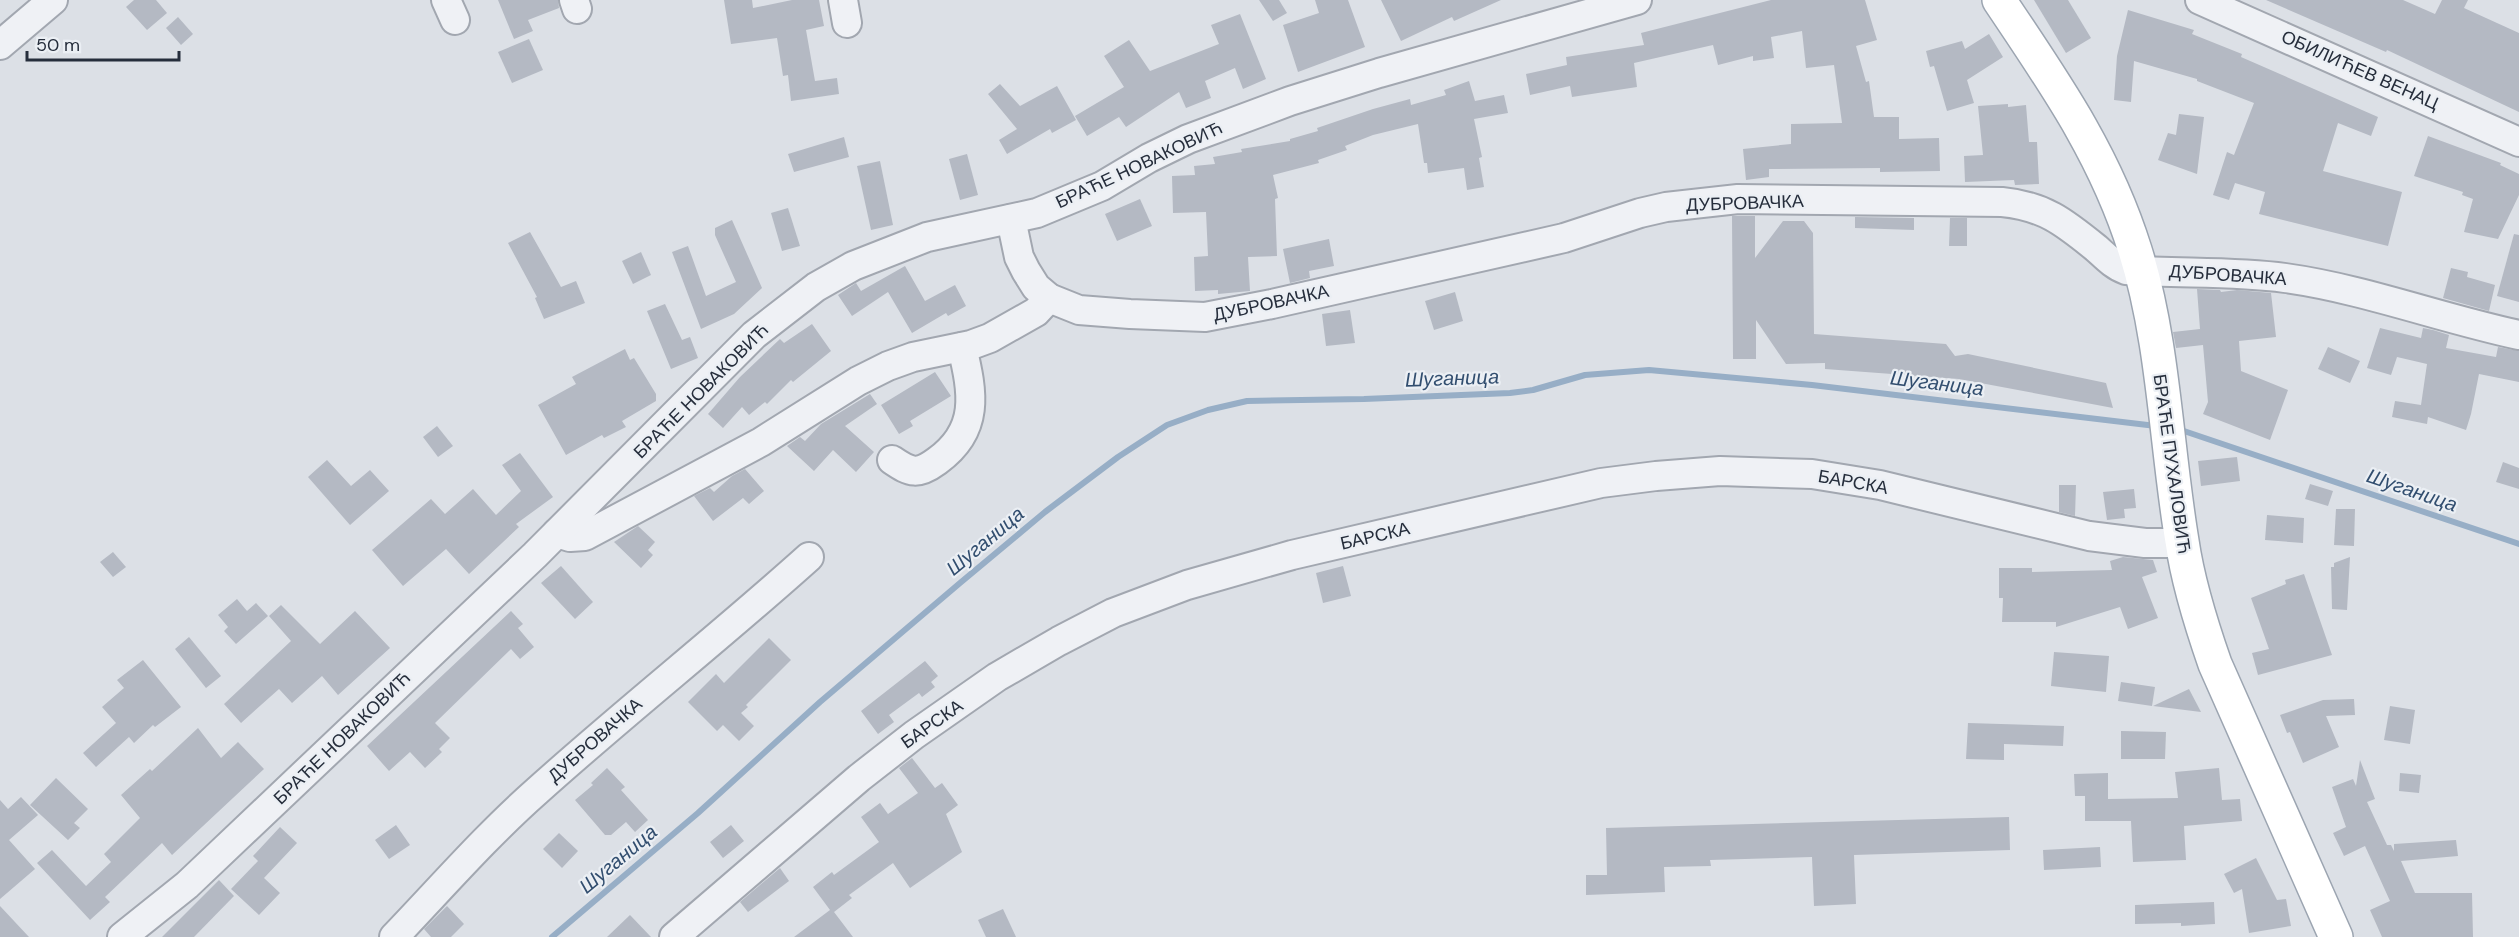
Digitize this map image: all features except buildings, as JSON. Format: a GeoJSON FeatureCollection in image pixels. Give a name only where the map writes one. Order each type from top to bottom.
{"type":"FeatureCollection","features":[{"type":"Feature","properties":{"kind":"main road","name":"БРАЋЕ ПУХАЛОВИЋ"},"geometry":{"type":"LineString","coordinates":[[1999,0],[2070,106],[2103,165],[2116,195],[2140,271],[2152,328],[2182,543],[2193,595],[2215,664],[2336,937]]}},
{"type":"Feature","properties":{"kind":"street"},"geometry":{"type":"LineString","coordinates":[[0,45],[53,0]]}},
{"type":"Feature","properties":{"kind":"street","name":"БРАЋЕ НОВАКОВИЋ"},"geometry":{"type":"LineString","coordinates":[[122,937],[187,885],[557,533],[754,335],[816,287],[853,266],[927,237],[1037,213],[1102,186],[1149,158],[1188,139],[1290,101],[1379,73],[1637,0]]}},
{"type":"Feature","properties":{"kind":"street","name":"ОБИЛИЋЕВ ВЕНАЦ"},"geometry":{"type":"LineString","coordinates":[[2200,0],[2519,142]]}},
{"type":"Feature","properties":{"kind":"street","name":"ДУБРОВАЧКА"},"geometry":{"type":"LineString","coordinates":[[1011,219],[1019,257],[1036,287],[1049,298],[1090,311],[1205,317],[1564,238],[1640,213],[1666,207],[1738,199],[2021,204],[2047,212],[2060,220],[2119,268],[2140,271],[2223,272],[2316,283],[2359,292],[2519,335]]}},
{"type":"Feature","properties":{"kind":"street"},"geometry":{"type":"LineString","coordinates":[[557,533],[570,537],[585,536],[700,472],[761,442],[858,381],[913,357],[962,348],[990,338],[1036,312],[1049,298]]}},
{"type":"Feature","properties":{"kind":"street"},"geometry":{"type":"LineString","coordinates":[[892,460],[906,470],[915,472],[925,470],[951,452],[962,436],[968,423],[971,405],[970,387],[962,348]]}},
{"type":"Feature","properties":{"kind":"street","name":"БАРСКА"},"geometry":{"type":"LineString","coordinates":[[674,937],[860,778],[914,735],[997,677],[1059,640],[1113,613],[1187,585],[1292,555],[1601,483],[1689,472],[1730,471],[1812,474],[1880,485],[2089,536],[2145,543],[2182,543]]}},
{"type":"Feature","properties":{"kind":"street","name":"ДУБРОВАЧКА"},"geometry":{"type":"LineString","coordinates":[[394,937],[535,792],[652,691],[721,636],[809,557]]}},
{"type":"Feature","properties":{"kind":"waterway","name":"Шуганица"},"geometry":{"type":"LineString","coordinates":[[552,937],[698,813],[820,702],[1045,512],[1118,457],[1167,425],[1208,410],[1247,401],[1510,393],[1533,390],[1585,375],[1649,370],[1812,385],[2156,426]]}},
{"type":"Feature","properties":{"kind":"waterway","name":"Шуганица"},"geometry":{"type":"LineString","coordinates":[[2178,429],[2519,544]]}}]}
